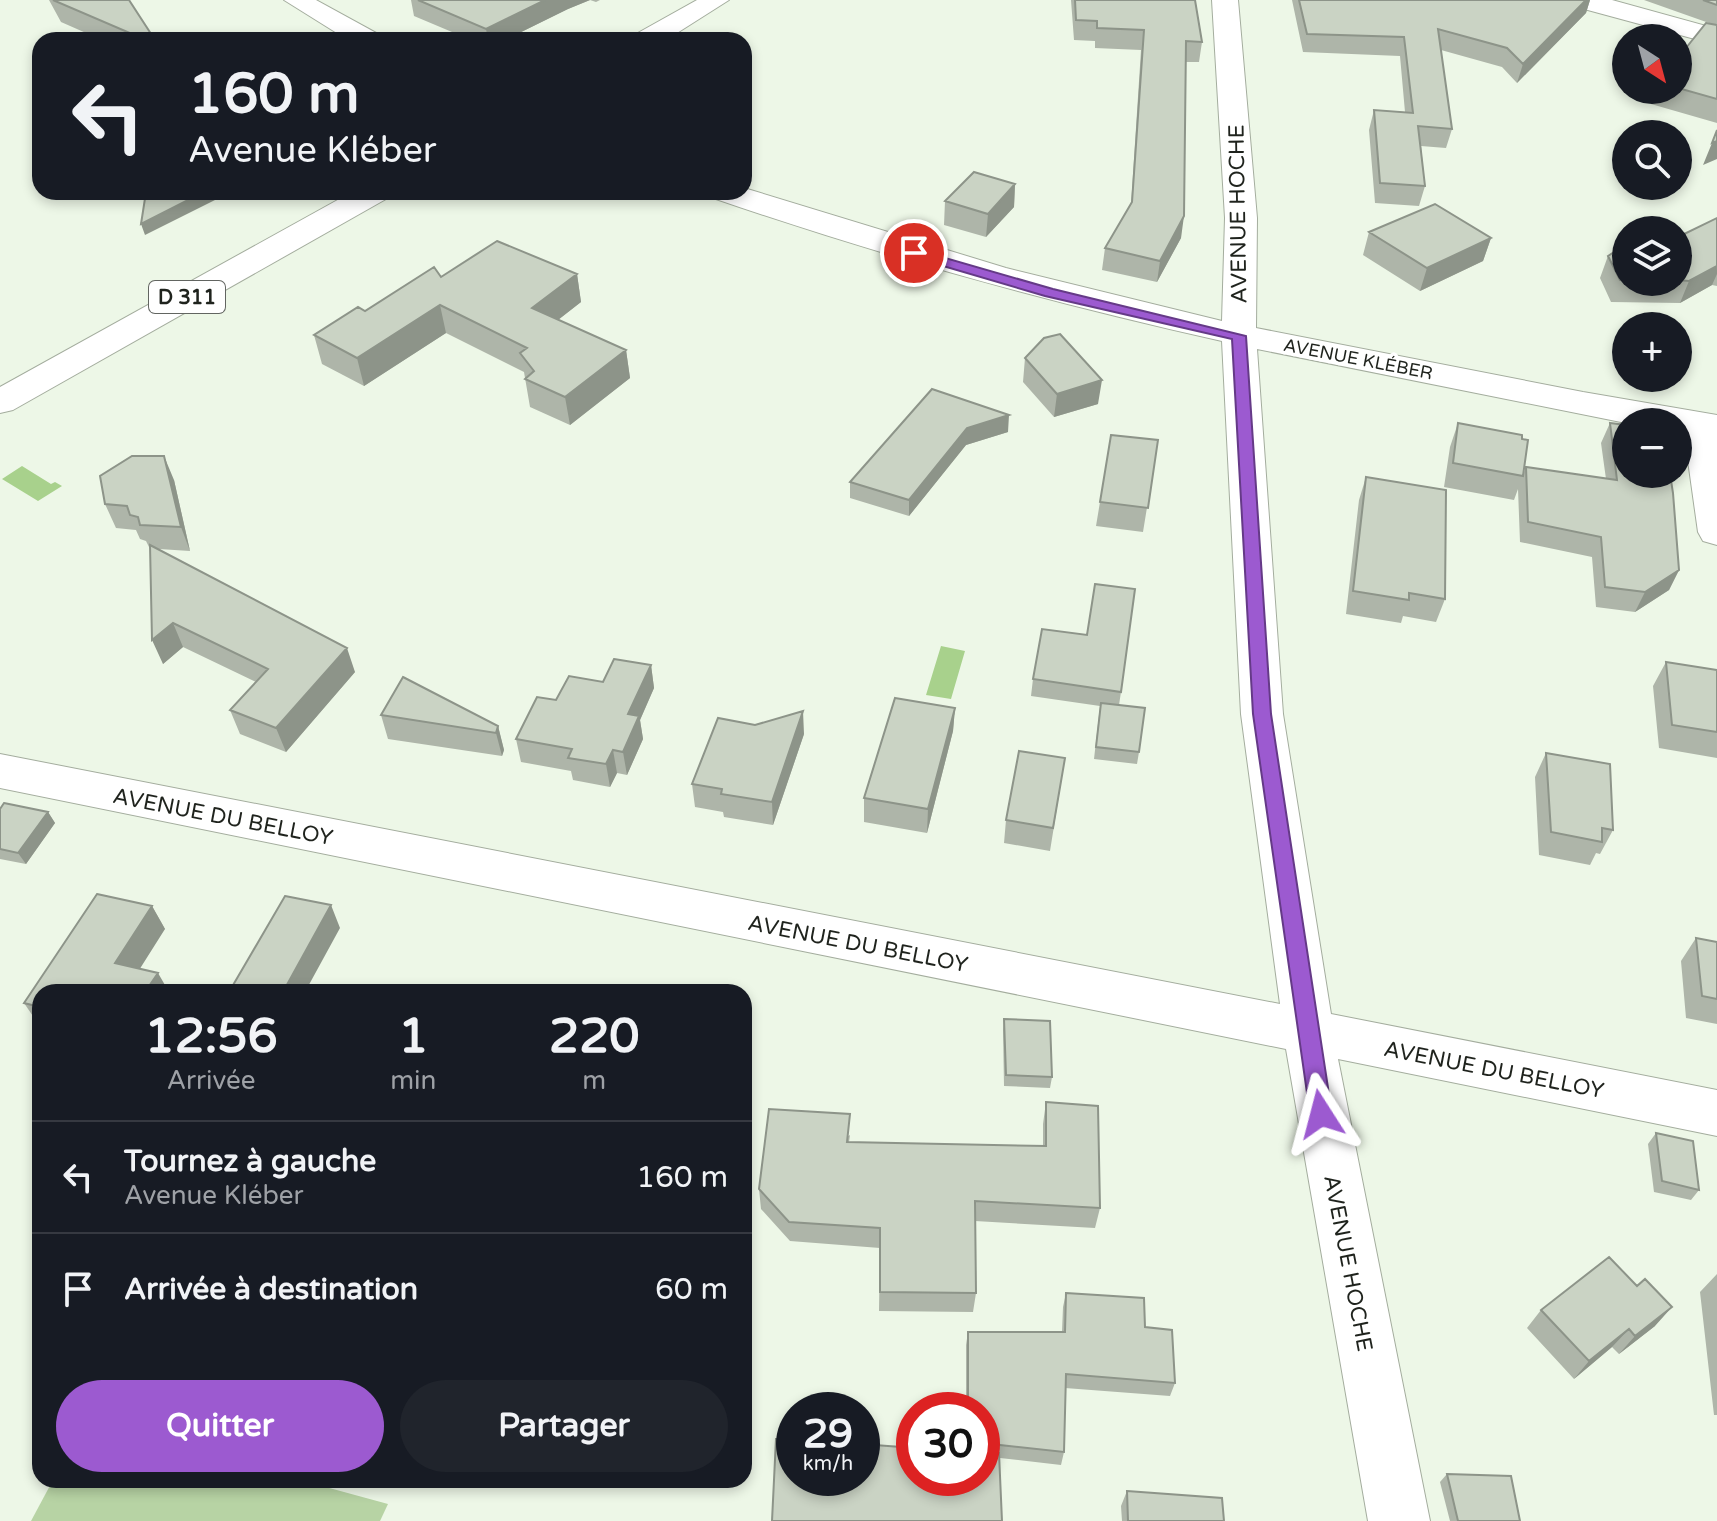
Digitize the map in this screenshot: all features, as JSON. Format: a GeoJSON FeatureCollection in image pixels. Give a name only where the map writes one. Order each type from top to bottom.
{"type":"FeatureCollection","features":[{"type":"Feature","properties":{"kind":"street"},"geometry":{"type":"LineString","coordinates":[[297,0],[354,32]]}},
{"type":"Feature","properties":{"kind":"street"},"geometry":{"type":"LineString","coordinates":[[660,32],[716,0]]}},
{"type":"Feature","properties":{"kind":"street","name":"AVENUE HOCHE"},"geometry":{"type":"LineString","coordinates":[[1225,0],[1241,218],[1239,336],[1262,714],[1308,1033],[1399,1521]]}},
{"type":"Feature","properties":{"kind":"street"},"geometry":{"type":"LineString","coordinates":[[1582,0],[1717,37]]}},
{"type":"Feature","properties":{"kind":"street","name":"D 311"},"geometry":{"type":"LineString","coordinates":[[0,402],[361,200]]}},
{"type":"Feature","properties":{"kind":"street","name":"AVENUE KLÉBER"},"geometry":{"type":"LineString","coordinates":[[751,200],[887,245],[1050,293],[1239,336],[1709,425]]}},
{"type":"Feature","properties":{"kind":"street"},"geometry":{"type":"LineString","coordinates":[[1709,425],[1717,532]]}},
{"type":"Feature","properties":{"kind":"street","name":"AVENUE DU BELLOY"},"geometry":{"type":"LineString","coordinates":[[0,771],[1717,1113]]}},
{"type":"Feature","properties":{"kind":"shaded area"},"geometry":{"type":"Polygon","coordinates":[[[22,466],[51,484],[55,482],[62,486],[38,501],[2,479],[22,466]]]}},
{"type":"Feature","properties":{"kind":"shaded area"},"geometry":{"type":"Polygon","coordinates":[[[941,646],[965,651],[951,699],[926,695],[941,646]]]}},
{"type":"Feature","properties":{"kind":"shaded area"},"geometry":{"type":"Polygon","coordinates":[[[49,1488],[329,1488],[388,1504],[380,1521],[31,1521],[49,1488]]]}},
{"type":"Feature","properties":{"kind":"building"},"geometry":{"type":"Polygon","coordinates":[[[53,0],[129,0],[150,32],[127,32],[53,0]]]}},
{"type":"Feature","properties":{"kind":"building"},"geometry":{"type":"Polygon","coordinates":[[[418,0],[545,0],[486,29],[418,0]]]}},
{"type":"Feature","properties":{"kind":"building"},"geometry":{"type":"Polygon","coordinates":[[[1075,0],[1195,0],[1202,42],[1186,41],[1184,216],[1160,261],[1105,248],[1132,202],[1144,30],[1097,28],[1097,21],[1076,20],[1075,0]]]}},
{"type":"Feature","properties":{"kind":"building"},"geometry":{"type":"Polygon","coordinates":[[[1299,0],[1586,0],[1523,64],[1507,48],[1438,29],[1452,129],[1418,126],[1425,186],[1380,183],[1374,110],[1413,113],[1404,37],[1307,34],[1299,0]]]}},
{"type":"Feature","properties":{"kind":"building"},"geometry":{"type":"Polygon","coordinates":[[[1706,23],[1717,25],[1717,99],[1692,92],[1692,40],[1706,23]]]}},
{"type":"Feature","properties":{"kind":"building"},"geometry":{"type":"Polygon","coordinates":[[[974,172],[1015,184],[988,214],[945,201],[974,172]]]}},
{"type":"Feature","properties":{"kind":"building"},"geometry":{"type":"Polygon","coordinates":[[[145,200],[188,200],[141,224],[145,200]]]}},
{"type":"Feature","properties":{"kind":"building"},"geometry":{"type":"Polygon","coordinates":[[[1435,204],[1491,238],[1427,268],[1369,232],[1435,204]]]}},
{"type":"Feature","properties":{"kind":"building"},"geometry":{"type":"Polygon","coordinates":[[[1717,218],[1717,266],[1692,279],[1692,230],[1717,218]]]}},
{"type":"Feature","properties":{"kind":"building"},"geometry":{"type":"Polygon","coordinates":[[[497,241],[577,274],[532,308],[626,350],[565,397],[525,379],[534,371],[520,353],[527,348],[440,305],[357,358],[314,335],[358,307],[365,311],[434,267],[441,277],[497,241]]]}},
{"type":"Feature","properties":{"kind":"building"},"geometry":{"type":"Polygon","coordinates":[[[1060,334],[1102,380],[1057,394],[1025,358],[1044,338],[1060,334]]]}},
{"type":"Feature","properties":{"kind":"building"},"geometry":{"type":"Polygon","coordinates":[[[932,389],[1009,415],[967,428],[909,500],[850,482],[932,389]]]}},
{"type":"Feature","properties":{"kind":"building"},"geometry":{"type":"Polygon","coordinates":[[[1458,423],[1522,435],[1522,439],[1528,440],[1523,476],[1453,463],[1458,423]]]}},
{"type":"Feature","properties":{"kind":"building"},"geometry":{"type":"Polygon","coordinates":[[[1111,435],[1158,440],[1148,508],[1100,502],[1111,435]]]}},
{"type":"Feature","properties":{"kind":"building"},"geometry":{"type":"Polygon","coordinates":[[[132,456],[164,456],[181,527],[140,525],[138,517],[130,515],[127,506],[105,504],[100,476],[132,456]]]}},
{"type":"Feature","properties":{"kind":"building"},"geometry":{"type":"Polygon","coordinates":[[[1526,467],[1612,479],[1612,488],[1672,488],[1679,570],[1645,592],[1605,587],[1601,537],[1528,522],[1526,467]]]}},
{"type":"Feature","properties":{"kind":"building"},"geometry":{"type":"Polygon","coordinates":[[[1366,477],[1446,490],[1445,599],[1409,593],[1409,600],[1353,591],[1366,477]]]}},
{"type":"Feature","properties":{"kind":"building"},"geometry":{"type":"Polygon","coordinates":[[[150,545],[347,648],[276,728],[230,710],[268,669],[173,623],[152,640],[150,545]]]}},
{"type":"Feature","properties":{"kind":"building"},"geometry":{"type":"Polygon","coordinates":[[[1095,584],[1135,589],[1121,692],[1033,679],[1042,629],[1087,635],[1095,584]]]}},
{"type":"Feature","properties":{"kind":"building"},"geometry":{"type":"Polygon","coordinates":[[[614,659],[651,665],[628,714],[639,716],[623,752],[613,750],[606,764],[568,758],[572,749],[516,739],[537,697],[556,700],[569,676],[603,682],[614,659]]]}},
{"type":"Feature","properties":{"kind":"building"},"geometry":{"type":"Polygon","coordinates":[[[1666,662],[1717,670],[1717,732],[1672,725],[1666,662]]]}},
{"type":"Feature","properties":{"kind":"building"},"geometry":{"type":"Polygon","coordinates":[[[403,677],[498,726],[496,733],[381,715],[403,677]]]}},
{"type":"Feature","properties":{"kind":"building"},"geometry":{"type":"Polygon","coordinates":[[[895,698],[955,708],[928,809],[864,798],[895,698]]]}},
{"type":"Feature","properties":{"kind":"building"},"geometry":{"type":"Polygon","coordinates":[[[1101,703],[1145,708],[1139,752],[1096,747],[1101,703]]]}},
{"type":"Feature","properties":{"kind":"building"},"geometry":{"type":"Polygon","coordinates":[[[803,711],[772,802],[721,794],[722,789],[692,784],[718,718],[755,725],[803,711]]]}},
{"type":"Feature","properties":{"kind":"building"},"geometry":{"type":"Polygon","coordinates":[[[1019,751],[1065,758],[1053,828],[1006,820],[1019,751]]]}},
{"type":"Feature","properties":{"kind":"building"},"geometry":{"type":"Polygon","coordinates":[[[1546,753],[1610,764],[1613,830],[1602,828],[1602,842],[1551,832],[1546,753]]]}},
{"type":"Feature","properties":{"kind":"building"},"geometry":{"type":"Polygon","coordinates":[[[4,803],[48,812],[18,853],[0,849],[0,809],[4,803]]]}},
{"type":"Feature","properties":{"kind":"building"},"geometry":{"type":"Polygon","coordinates":[[[97,894],[152,906],[115,963],[158,973],[150,984],[37,984],[97,894]]]}},
{"type":"Feature","properties":{"kind":"building"},"geometry":{"type":"Polygon","coordinates":[[[285,896],[331,905],[287,984],[234,984],[285,896]]]}},
{"type":"Feature","properties":{"kind":"building"},"geometry":{"type":"Polygon","coordinates":[[[1696,938],[1717,942],[1717,999],[1702,996],[1696,938]]]}},
{"type":"Feature","properties":{"kind":"building"},"geometry":{"type":"Polygon","coordinates":[[[32,991],[32,1005],[24,1003],[32,991]]]}},
{"type":"Feature","properties":{"kind":"building"},"geometry":{"type":"Polygon","coordinates":[[[1004,1019],[1050,1021],[1052,1077],[1006,1075],[1004,1019]]]}},
{"type":"Feature","properties":{"kind":"building"},"geometry":{"type":"Polygon","coordinates":[[[1046,1102],[1098,1106],[1100,1208],[975,1201],[976,1293],[880,1292],[880,1228],[789,1222],[759,1189],[769,1109],[850,1114],[847,1142],[1046,1146],[1046,1102]]]}},
{"type":"Feature","properties":{"kind":"building"},"geometry":{"type":"Polygon","coordinates":[[[1656,1133],[1693,1141],[1699,1190],[1662,1181],[1656,1133]]]}},
{"type":"Feature","properties":{"kind":"building"},"geometry":{"type":"Polygon","coordinates":[[[1609,1257],[1637,1286],[1645,1279],[1672,1307],[1635,1336],[1629,1329],[1589,1361],[1541,1310],[1609,1257]]]}},
{"type":"Feature","properties":{"kind":"building"},"geometry":{"type":"Polygon","coordinates":[[[1066,1293],[1144,1298],[1145,1327],[1172,1330],[1175,1383],[1066,1374],[1064,1452],[1000,1445],[1000,1392],[968,1392],[968,1332],[1065,1332],[1066,1293]]]}},
{"type":"Feature","properties":{"kind":"building"},"geometry":{"type":"Polygon","coordinates":[[[776,1439],[776,1496],[880,1496],[880,1445],[896,1447],[896,1496],[1000,1496],[1000,1476],[1002,1521],[772,1521],[776,1439]]]}},
{"type":"Feature","properties":{"kind":"building"},"geometry":{"type":"Polygon","coordinates":[[[1447,1474],[1511,1476],[1520,1521],[1458,1521],[1447,1474]]]}},
{"type":"Feature","properties":{"kind":"building"},"geometry":{"type":"Polygon","coordinates":[[[1127,1491],[1222,1498],[1224,1521],[1128,1521],[1127,1491]]]}},
{"type":"Feature","properties":{"kind":"route"},"geometry":{"type":"LineString","coordinates":[[914,253],[1050,293],[1239,336],[1262,714],[1321,1114]]}}]}
